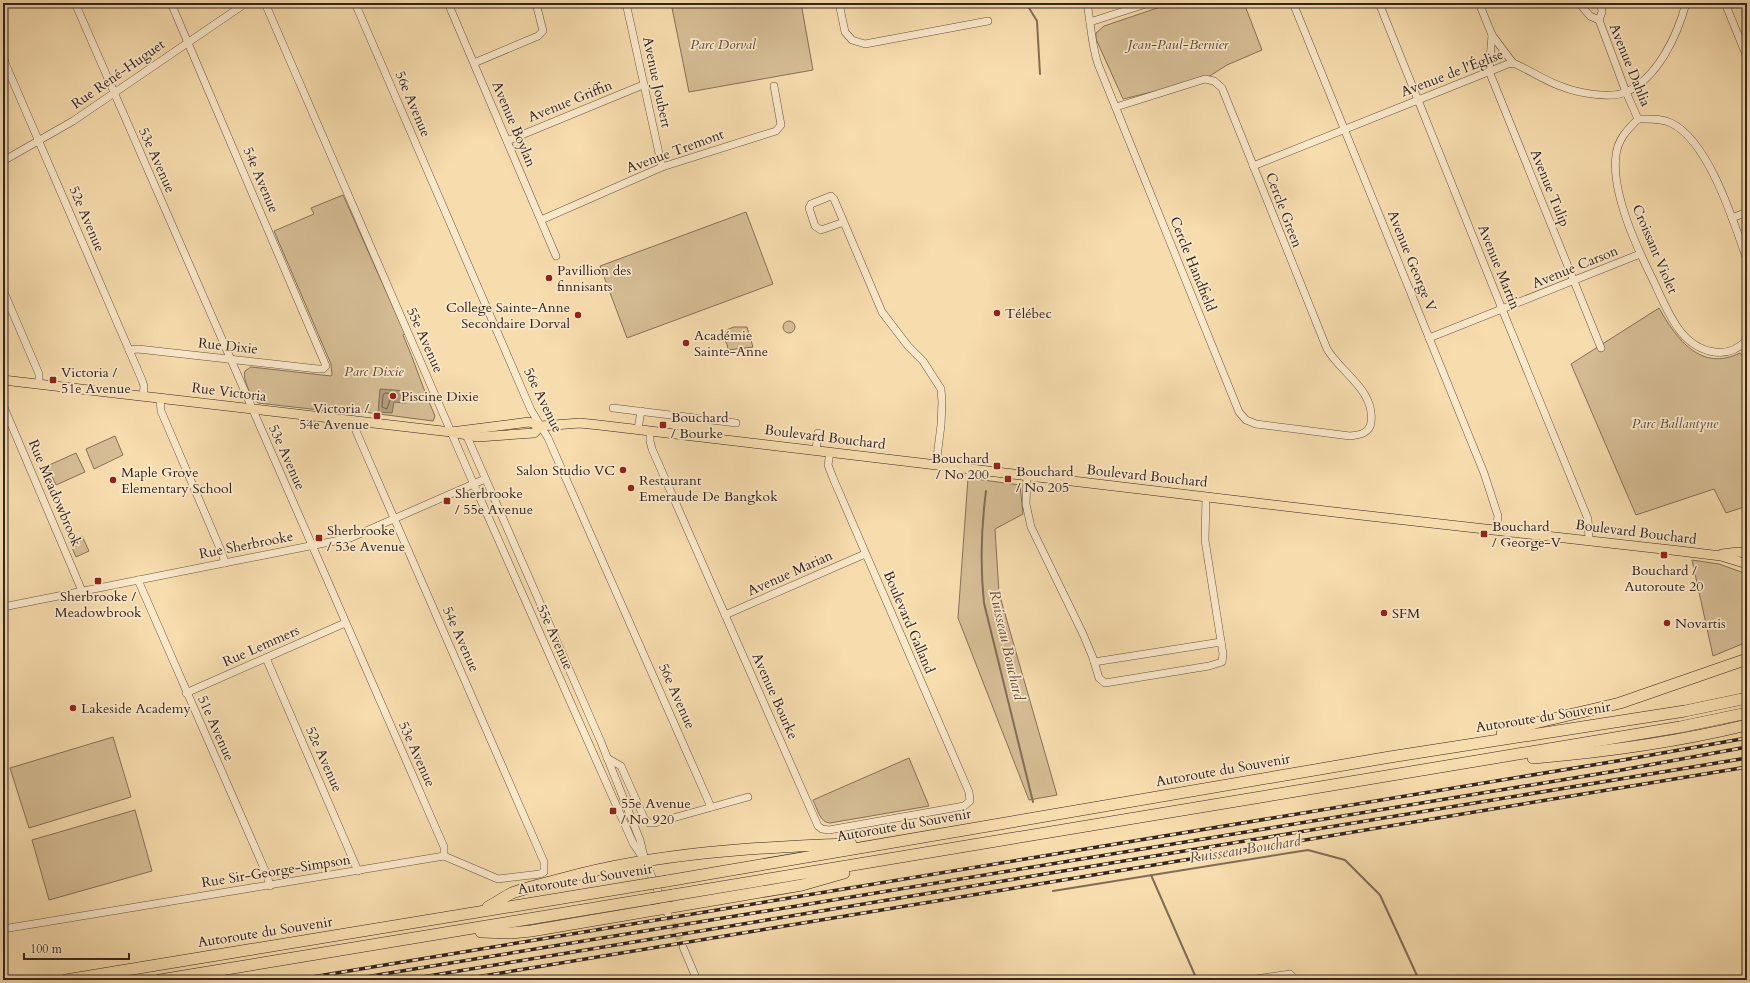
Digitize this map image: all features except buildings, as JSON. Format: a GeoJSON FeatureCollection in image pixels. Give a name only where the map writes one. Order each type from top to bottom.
{"type":"FeatureCollection","features":[{"type":"Feature","properties":{"kind":"highway"},"geometry":{"type":"LineString","coordinates":[[1721,669],[1747,653]]}},
{"type":"Feature","properties":{"kind":"highway"},"geometry":{"type":"LineString","coordinates":[[1461,745],[1535,723],[1620,703],[1747,659]]}},
{"type":"Feature","properties":{"kind":"highway","name":"Autoroute du Souvenir"},"geometry":{"type":"LineString","coordinates":[[66,980],[667,881],[1461,745],[1677,712],[1747,698]]}},
{"type":"Feature","properties":{"kind":"highway"},"geometry":{"type":"LineString","coordinates":[[160,980],[649,900],[1687,726],[1747,713]]}},
{"type":"Feature","properties":{"kind":"highway"},"geometry":{"type":"LineString","coordinates":[[1451,765],[1596,753],[1704,735],[1747,725]]}},
{"type":"Feature","properties":{"kind":"highway"},"geometry":{"type":"LineString","coordinates":[[482,911],[511,894],[591,872],[645,861],[687,855],[802,846],[889,842]]}},
{"type":"Feature","properties":{"kind":"highway"},"geometry":{"type":"LineString","coordinates":[[456,931],[511,933],[667,911],[802,885],[900,857]]}},
{"type":"Feature","properties":{"kind":"main road","name":"Rue Victoria"},"geometry":{"type":"LineString","coordinates":[[3,380],[451,432],[465,432],[529,422],[541,426],[580,423]]}},
{"type":"Feature","properties":{"kind":"main road","name":"Boulevard Bouchard"},"geometry":{"type":"LineString","coordinates":[[580,423],[816,450],[1027,477],[1711,554],[1727,557],[1747,564]]}},
{"type":"Feature","properties":{"kind":"main road","name":"Boulevard Bouchard"},"geometry":{"type":"LineString","coordinates":[[1711,554],[1738,552],[1747,554]]}},
{"type":"Feature","properties":{"kind":"street","name":"53e Avenue"},"geometry":{"type":"LineString","coordinates":[[75,3],[444,847],[444,856]]}},
{"type":"Feature","properties":{"kind":"street","name":"54e Avenue"},"geometry":{"type":"LineString","coordinates":[[171,3],[323,356],[326,364],[325,368]]}},
{"type":"Feature","properties":{"kind":"street","name":"Rue René-Huguet"},"geometry":{"type":"LineString","coordinates":[[3,161],[39,142],[246,3]]}},
{"type":"Feature","properties":{"kind":"street","name":"55e Avenue"},"geometry":{"type":"LineString","coordinates":[[265,3],[474,484],[633,843],[645,861],[667,911]]}},
{"type":"Feature","properties":{"kind":"street","name":"56e Avenue"},"geometry":{"type":"LineString","coordinates":[[355,3],[528,402],[552,448],[712,807]]}},
{"type":"Feature","properties":{"kind":"street","name":"Avenue Boylan"},"geometry":{"type":"LineString","coordinates":[[448,3],[556,256]]}},
{"type":"Feature","properties":{"kind":"street"},"geometry":{"type":"LineString","coordinates":[[474,63],[538,36],[543,30],[536,3]]}},
{"type":"Feature","properties":{"kind":"street","name":"Avenue Joubert"},"geometry":{"type":"LineString","coordinates":[[626,3],[662,167]]}},
{"type":"Feature","properties":{"kind":"street"},"geometry":{"type":"LineString","coordinates":[[839,3],[845,32],[852,40],[865,44],[988,21]]}},
{"type":"Feature","properties":{"kind":"street","name":"Cercle Handfield"},"geometry":{"type":"LineString","coordinates":[[1087,3],[1090,22],[1090,37],[1094,52],[1242,417],[1251,423],[1256,424],[1350,436],[1362,434]]}},
{"type":"Feature","properties":{"kind":"street"},"geometry":{"type":"LineString","coordinates":[[1090,22],[1149,3]]}},
{"type":"Feature","properties":{"kind":"street","name":"Avenue George V"},"geometry":{"type":"LineString","coordinates":[[1293,3],[1484,473],[1498,516],[1496,531]]}},
{"type":"Feature","properties":{"kind":"street","name":"Avenue Martin"},"geometry":{"type":"LineString","coordinates":[[1379,3],[1589,522],[1588,540]]}},
{"type":"Feature","properties":{"kind":"street","name":"Avenue Tulip"},"geometry":{"type":"LineString","coordinates":[[1479,3],[1492,35],[1513,63]]}},
{"type":"Feature","properties":{"kind":"street","name":"Avenue Dahlia"},"geometry":{"type":"LineString","coordinates":[[1580,3],[1590,16],[1599,20]]}},
{"type":"Feature","properties":{"kind":"street","name":"Avenue Dahlia"},"geometry":{"type":"LineString","coordinates":[[1601,3],[1602,12],[1599,20],[1626,92],[1638,119]]}},
{"type":"Feature","properties":{"kind":"street"},"geometry":{"type":"LineString","coordinates":[[1626,92],[1649,74],[1667,51],[1679,27],[1686,3]]}},
{"type":"Feature","properties":{"kind":"street"},"geometry":{"type":"LineString","coordinates":[[1725,3],[1747,57]]}},
{"type":"Feature","properties":{"kind":"street","name":"Avenue Tulip"},"geometry":{"type":"LineString","coordinates":[[1492,35],[1489,71],[1601,348]]}},
{"type":"Feature","properties":{"kind":"street","name":"52e Avenue"},"geometry":{"type":"LineString","coordinates":[[3,53],[5,63],[143,382],[143,396]]}},
{"type":"Feature","properties":{"kind":"street","name":"Avenue de l'Église"},"geometry":{"type":"LineString","coordinates":[[1253,166],[1489,71],[1513,63],[1563,87],[1579,92],[1595,94],[1626,92]]}},
{"type":"Feature","properties":{"kind":"street","name":"Cercle Green"},"geometry":{"type":"LineString","coordinates":[[1116,107],[1205,80],[1214,81],[1222,88],[1327,349],[1332,358],[1357,383],[1366,398],[1370,408],[1371,421],[1368,430],[1362,434]]}},
{"type":"Feature","properties":{"kind":"street","name":"Avenue Griffin"},"geometry":{"type":"LineString","coordinates":[[507,141],[643,85]]}},
{"type":"Feature","properties":{"kind":"street","name":"Avenue Tremont"},"geometry":{"type":"LineString","coordinates":[[541,220],[662,167],[776,131],[781,126],[781,118],[774,86]]}},
{"type":"Feature","properties":{"kind":"street"},"geometry":{"type":"LineString","coordinates":[[1638,119],[1657,119],[1672,123],[1685,133],[1705,157],[1732,218],[1747,260]]}},
{"type":"Feature","properties":{"kind":"street","name":"Croissant Violet"},"geometry":{"type":"LineString","coordinates":[[1638,119],[1620,140],[1616,155],[1616,171],[1624,210],[1640,254],[1678,328],[1700,349],[1722,353],[1734,350],[1747,340]]}},
{"type":"Feature","properties":{"kind":"street"},"geometry":{"type":"LineString","coordinates":[[844,222],[821,230],[815,226],[809,208],[811,204],[831,196],[834,199],[844,222],[882,312],[908,346],[923,361],[940,389],[942,410],[936,465]]}},
{"type":"Feature","properties":{"kind":"street"},"geometry":{"type":"LineString","coordinates":[[1732,218],[1747,212]]}},
{"type":"Feature","properties":{"kind":"street","name":"Avenue Carson"},"geometry":{"type":"LineString","coordinates":[[1429,338],[1640,254]]}},
{"type":"Feature","properties":{"kind":"street"},"geometry":{"type":"LineString","coordinates":[[3,290],[40,374],[39,384]]}},
{"type":"Feature","properties":{"kind":"street","name":"Rue Dixie"},"geometry":{"type":"LineString","coordinates":[[129,350],[138,349],[318,369],[325,368]]}},
{"type":"Feature","properties":{"kind":"street"},"geometry":{"type":"LineString","coordinates":[[160,398],[161,411],[225,563]]}},
{"type":"Feature","properties":{"kind":"street","name":"Rue Meadowbrook"},"geometry":{"type":"LineString","coordinates":[[3,405],[82,591]]}},
{"type":"Feature","properties":{"kind":"street"},"geometry":{"type":"LineString","coordinates":[[613,408],[736,423]]}},
{"type":"Feature","properties":{"kind":"street"},"geometry":{"type":"LineString","coordinates":[[638,429],[640,411]]}},
{"type":"Feature","properties":{"kind":"street","name":"54e Avenue"},"geometry":{"type":"LineString","coordinates":[[356,421],[356,431],[540,852],[545,867],[544,872],[540,874],[501,880],[444,856]]}},
{"type":"Feature","properties":{"kind":"street","name":"Avenue Bourke"},"geometry":{"type":"LineString","coordinates":[[650,431],[651,445],[816,823],[820,828],[829,830],[956,808],[964,806],[970,802]]}},
{"type":"Feature","properties":{"kind":"street","name":"55e Avenue"},"geometry":{"type":"LineString","coordinates":[[465,432],[607,758],[640,840],[645,861]]}},
{"type":"Feature","properties":{"kind":"street"},"geometry":{"type":"LineString","coordinates":[[816,450],[818,433]]}},
{"type":"Feature","properties":{"kind":"street","name":"Boulevard Galland"},"geometry":{"type":"LineString","coordinates":[[830,452],[828,465],[865,554],[969,792],[970,802]]}},
{"type":"Feature","properties":{"kind":"street"},"geometry":{"type":"LineString","coordinates":[[1027,477],[1026,504],[1031,527],[1081,629],[1099,678],[1103,682],[1222,662],[1224,658],[1205,540],[1206,497]]}},
{"type":"Feature","properties":{"kind":"street","name":"Rue Sherbrooke"},"geometry":{"type":"LineString","coordinates":[[3,607],[350,538],[485,479]]}},
{"type":"Feature","properties":{"kind":"street","name":"Avenue Marian"},"geometry":{"type":"LineString","coordinates":[[725,615],[865,554]]}},
{"type":"Feature","properties":{"kind":"street","name":"51e Avenue"},"geometry":{"type":"LineString","coordinates":[[138,580],[186,693],[267,875],[270,886]]}},
{"type":"Feature","properties":{"kind":"street","name":"Rue Lemmers"},"geometry":{"type":"LineString","coordinates":[[186,693],[345,623]]}},
{"type":"Feature","properties":{"kind":"street"},"geometry":{"type":"LineString","coordinates":[[1094,662],[1221,642]]}},
{"type":"Feature","properties":{"kind":"street","name":"52e Avenue"},"geometry":{"type":"LineString","coordinates":[[266,658],[358,871]]}},
{"type":"Feature","properties":{"kind":"street","name":"55e Avenue"},"geometry":{"type":"LineString","coordinates":[[607,758],[621,766],[644,818],[648,822],[655,824],[712,807]]}},
{"type":"Feature","properties":{"kind":"street"},"geometry":{"type":"LineString","coordinates":[[712,807],[748,797]]}},
{"type":"Feature","properties":{"kind":"street","name":"Rue Sir-George-Simpson"},"geometry":{"type":"LineString","coordinates":[[3,929],[444,856]]}},
{"type":"Feature","properties":{"kind":"street"},"geometry":{"type":"LineString","coordinates":[[683,947],[697,980]]}},
{"type":"Feature","properties":{"kind":"street"},"geometry":{"type":"LineString","coordinates":[[1249,980],[1293,977]]}},
{"type":"Feature","properties":{"kind":"green space","name":"Parc Dorval"},"geometry":{"type":"Polygon","coordinates":[[[671,3],[801,3],[813,70],[689,92],[671,3]]]}},
{"type":"Feature","properties":{"kind":"green space","name":"Jean-Paul-Bernier"},"geometry":{"type":"Polygon","coordinates":[[[1172,3],[1244,3],[1262,50],[1227,65],[1205,79],[1123,99],[1096,39],[1096,33],[1104,26],[1172,3]]]}},
{"type":"Feature","properties":{"kind":"green space","name":"Parc Dixie"},"geometry":{"type":"Polygon","coordinates":[[[343,195],[405,334],[403,335],[435,416],[433,421],[356,411],[355,414],[258,403],[248,388],[244,374],[245,371],[251,367],[332,375],[331,364],[274,231],[314,214],[311,208],[343,195]]]}},
{"type":"Feature","properties":{"kind":"green space"},"geometry":{"type":"Polygon","coordinates":[[[746,212],[773,284],[627,338],[600,266],[746,212]]]}},
{"type":"Feature","properties":{"kind":"green space","name":"Parc Ballantyne"},"geometry":{"type":"Polygon","coordinates":[[[1659,308],[1682,341],[1702,356],[1726,358],[1740,353],[1747,359],[1747,506],[1726,513],[1714,489],[1636,515],[1571,364],[1659,308]]]}},
{"type":"Feature","properties":{"kind":"green space"},"geometry":{"type":"Polygon","coordinates":[[[787,321],[791,321],[795,327],[791,333],[787,333],[783,329],[783,325],[787,321]]]}},
{"type":"Feature","properties":{"kind":"green space"},"geometry":{"type":"Polygon","coordinates":[[[734,327],[747,327],[753,347],[728,350],[727,344],[723,337],[724,333],[734,327]]]}},
{"type":"Feature","properties":{"kind":"green space"},"geometry":{"type":"Polygon","coordinates":[[[115,436],[123,455],[94,469],[86,449],[115,436]]]}},
{"type":"Feature","properties":{"kind":"green space"},"geometry":{"type":"Polygon","coordinates":[[[76,453],[85,472],[56,485],[47,466],[76,453]]]}},
{"type":"Feature","properties":{"kind":"green space"},"geometry":{"type":"Polygon","coordinates":[[[968,478],[1020,485],[1023,514],[995,529],[999,593],[1057,795],[1029,800],[958,618],[968,478]]]}},
{"type":"Feature","properties":{"kind":"green space"},"geometry":{"type":"Polygon","coordinates":[[[82,536],[89,551],[76,557],[69,541],[82,536]]]}},
{"type":"Feature","properties":{"kind":"green space"},"geometry":{"type":"Polygon","coordinates":[[[1692,560],[1719,564],[1747,574],[1747,642],[1713,656],[1692,560]]]}},
{"type":"Feature","properties":{"kind":"green space"},"geometry":{"type":"Polygon","coordinates":[[[113,737],[131,797],[29,828],[10,768],[113,737]]]}},
{"type":"Feature","properties":{"kind":"green space"},"geometry":{"type":"Polygon","coordinates":[[[909,758],[929,806],[830,823],[821,818],[813,800],[909,758]]]}},
{"type":"Feature","properties":{"kind":"green space"},"geometry":{"type":"Polygon","coordinates":[[[135,810],[152,871],[49,900],[32,840],[135,810]]]}},
{"type":"Feature","properties":{"kind":"water","name":"Piscine Dixie"},"geometry":{"type":"Polygon","coordinates":[[[380,389],[407,391],[406,403],[394,402],[392,413],[378,412],[380,389]]]}},
{"type":"Feature","properties":{"kind":"waterway","name":"Ruisseau Bouchard"},"geometry":{"type":"LineString","coordinates":[[1026,3],[1037,21],[1040,74]]}},
{"type":"Feature","properties":{"kind":"waterway","name":"Ruisseau Bouchard"},"geometry":{"type":"LineString","coordinates":[[986,491],[982,547],[984,603],[1033,802]]}},
{"type":"Feature","properties":{"kind":"waterway","name":"Ruisseau Bouchard"},"geometry":{"type":"LineString","coordinates":[[1053,891],[1308,850],[1345,860],[1380,895],[1419,980]]}},
{"type":"Feature","properties":{"kind":"waterway"},"geometry":{"type":"LineString","coordinates":[[1151,875],[1197,980]]}},
{"type":"Feature","properties":{"kind":"tunnel"},"geometry":{"type":"LineString","coordinates":[[668,914],[683,947]]}},
{"type":"Feature","properties":{"kind":"railway"},"geometry":{"type":"LineString","coordinates":[[294,980],[1623,760],[1747,738]]}},
{"type":"Feature","properties":{"kind":"railway"},"geometry":{"type":"LineString","coordinates":[[347,980],[1616,771],[1747,747]]}},
{"type":"Feature","properties":{"kind":"railway"},"geometry":{"type":"LineString","coordinates":[[404,980],[1747,758]]}},
{"type":"Feature","properties":{"kind":"railway"},"geometry":{"type":"LineString","coordinates":[[458,980],[1747,767]]}},
{"type":"Feature","properties":{"kind":"place","name":"Pavillion des finnisants"},"geometry":{"type":"Point","coordinates":[549,278]}},
{"type":"Feature","properties":{"kind":"place","name":"Télébec"},"geometry":{"type":"Point","coordinates":[997,313]}},
{"type":"Feature","properties":{"kind":"place","name":"College Sainte-Anne Secondaire Dorval"},"geometry":{"type":"Point","coordinates":[578,315]}},
{"type":"Feature","properties":{"kind":"place","name":"Académie Sainte-Anne"},"geometry":{"type":"Point","coordinates":[686,343]}},
{"type":"Feature","properties":{"kind":"place","name":"Victoria / 51e Avenue"},"geometry":{"type":"Point","coordinates":[53,380]}},
{"type":"Feature","properties":{"kind":"place","name":"Piscine Dixie"},"geometry":{"type":"Point","coordinates":[393,396]}},
{"type":"Feature","properties":{"kind":"place","name":"Victoria / 54e Avenue"},"geometry":{"type":"Point","coordinates":[377,416]}},
{"type":"Feature","properties":{"kind":"place","name":"Bouchard / Bourke"},"geometry":{"type":"Point","coordinates":[663,425]}},
{"type":"Feature","properties":{"kind":"place","name":"Bouchard / No 200"},"geometry":{"type":"Point","coordinates":[997,466]}},
{"type":"Feature","properties":{"kind":"place","name":"Salon Studio VC"},"geometry":{"type":"Point","coordinates":[623,470]}},
{"type":"Feature","properties":{"kind":"place","name":"Bouchard / No 205"},"geometry":{"type":"Point","coordinates":[1008,479]}},
{"type":"Feature","properties":{"kind":"place","name":"Maple Grove Elementary School"},"geometry":{"type":"Point","coordinates":[113,480]}},
{"type":"Feature","properties":{"kind":"place","name":"Restaurant Emeraude De Bangkok"},"geometry":{"type":"Point","coordinates":[631,488]}},
{"type":"Feature","properties":{"kind":"place","name":"Sherbrooke / 55e Avenue"},"geometry":{"type":"Point","coordinates":[447,501]}},
{"type":"Feature","properties":{"kind":"place","name":"Bouchard / George-V"},"geometry":{"type":"Point","coordinates":[1484,534]}},
{"type":"Feature","properties":{"kind":"place","name":"Sherbrooke / 53e Avenue"},"geometry":{"type":"Point","coordinates":[319,538]}},
{"type":"Feature","properties":{"kind":"place","name":"Bouchard / Autoroute 20"},"geometry":{"type":"Point","coordinates":[1664,555]}},
{"type":"Feature","properties":{"kind":"place","name":"Sherbrooke / Meadowbrook"},"geometry":{"type":"Point","coordinates":[98,581]}},
{"type":"Feature","properties":{"kind":"place","name":"SFM"},"geometry":{"type":"Point","coordinates":[1384,613]}},
{"type":"Feature","properties":{"kind":"place","name":"Novartis"},"geometry":{"type":"Point","coordinates":[1667,623]}},
{"type":"Feature","properties":{"kind":"place","name":"Lakeside Academy"},"geometry":{"type":"Point","coordinates":[73,708]}},
{"type":"Feature","properties":{"kind":"place","name":"55e Avenue / No 920"},"geometry":{"type":"Point","coordinates":[613,811]}}]}
